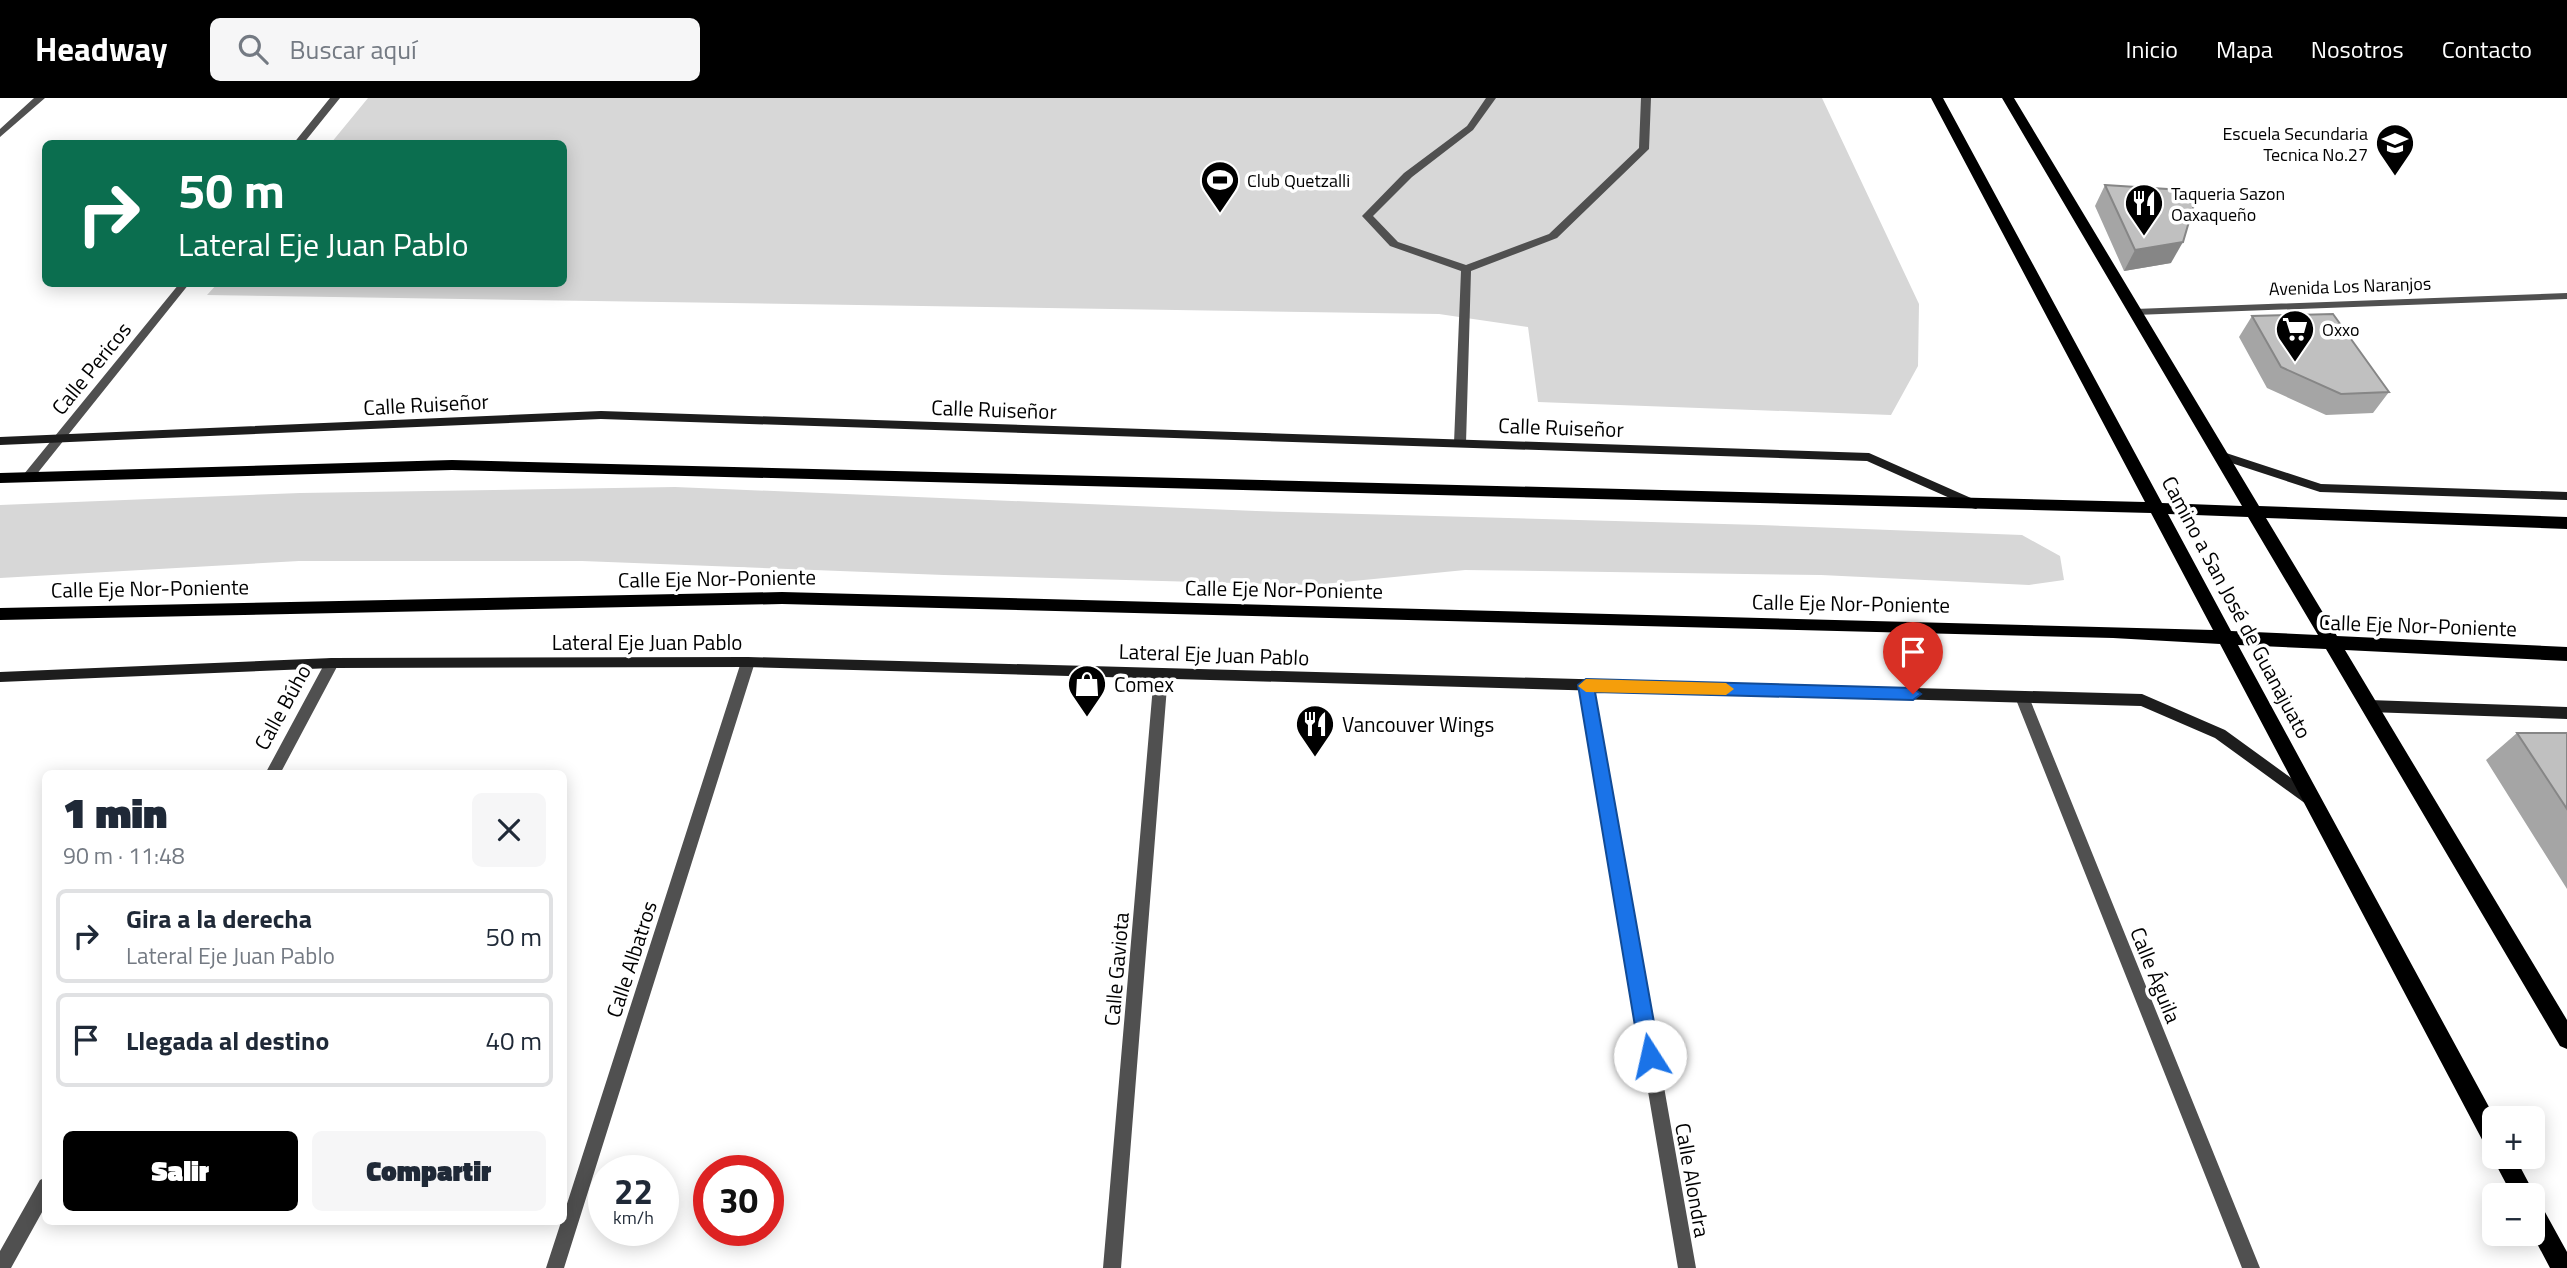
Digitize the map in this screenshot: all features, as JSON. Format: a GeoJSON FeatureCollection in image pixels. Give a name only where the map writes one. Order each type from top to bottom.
{"type":"FeatureCollection","features":[{"type":"Feature","properties":{"kind":"main road","name":"Camino a San José de Guanajuato"},"geometry":{"type":"LineString","coordinates":[[1937,98],[2482,1117]]}},
{"type":"Feature","properties":{"kind":"main road"},"geometry":{"type":"LineString","coordinates":[[2008,98],[2567,1040]]}},
{"type":"Feature","properties":{"kind":"main road"},"geometry":{"type":"LineString","coordinates":[[0,478],[452,465],[2156,508],[2567,523]]}},
{"type":"Feature","properties":{"kind":"main road","name":"Calle Eje Nor-Poniente"},"geometry":{"type":"LineString","coordinates":[[0,614],[782,598],[2113,632],[2567,654]]}},
{"type":"Feature","properties":{"kind":"main road"},"geometry":{"type":"LineString","coordinates":[[2545,1235],[2563,1268]]}},
{"type":"Feature","properties":{"kind":"street"},"geometry":{"type":"LineString","coordinates":[[0,134],[40,98]]}},
{"type":"Feature","properties":{"kind":"street"},"geometry":{"type":"LineString","coordinates":[[301,140],[335,98]]}},
{"type":"Feature","properties":{"kind":"street"},"geometry":{"type":"LineString","coordinates":[[1491,98],[1470,128],[1408,175],[1367,216],[1394,244],[1466,269],[1553,236],[1644,149],[1646,98]]}},
{"type":"Feature","properties":{"kind":"street"},"geometry":{"type":"LineString","coordinates":[[1460,443],[1466,269]]}},
{"type":"Feature","properties":{"kind":"street","name":"Calle Pericos"},"geometry":{"type":"LineString","coordinates":[[28,477],[182,287]]}},
{"type":"Feature","properties":{"kind":"street","name":"Avenida Los Naranjos"},"geometry":{"type":"LineString","coordinates":[[2135,312],[2567,296]]}},
{"type":"Feature","properties":{"kind":"street","name":"Calle Ruiseñor"},"geometry":{"type":"LineString","coordinates":[[0,442],[601,415],[1869,457],[1977,505]]}},
{"type":"Feature","properties":{"kind":"street"},"geometry":{"type":"LineString","coordinates":[[2220,455],[2320,488],[2567,496]]}},
{"type":"Feature","properties":{"kind":"street","name":"Lateral Eje Juan Pablo"},"geometry":{"type":"LineString","coordinates":[[0,677],[332,663],[748,663],[2142,701],[2220,734],[2314,803]]}},
{"type":"Feature","properties":{"kind":"street","name":"Calle Búho"},"geometry":{"type":"LineString","coordinates":[[274,770],[332,663]]}},
{"type":"Feature","properties":{"kind":"street","name":"Calle Albatros"},"geometry":{"type":"LineString","coordinates":[[555,1268],[748,663]]}},
{"type":"Feature","properties":{"kind":"street","name":"Calle Gaviota"},"geometry":{"type":"LineString","coordinates":[[1112,1268],[1161,674]]}},
{"type":"Feature","properties":{"kind":"street","name":"Calle Alondra"},"geometry":{"type":"LineString","coordinates":[[1586,685],[1687,1268]]}},
{"type":"Feature","properties":{"kind":"street","name":"Calle Águila"},"geometry":{"type":"LineString","coordinates":[[2022,697],[2251,1268]]}},
{"type":"Feature","properties":{"kind":"street"},"geometry":{"type":"LineString","coordinates":[[2369,706],[2567,713]]}},
{"type":"Feature","properties":{"kind":"street"},"geometry":{"type":"LineString","coordinates":[[1,1268],[42,1193]]}},
{"type":"Feature","properties":{"kind":"shaded area","name":"Club Quetzalli"},"geometry":{"type":"Polygon","coordinates":[[[368,98],[1822,98],[1919,304],[1918,366],[1891,415],[1538,402],[1528,327],[1439,314],[207,295],[214,287],[567,287],[567,140],[333,140],[368,98]]]}},
{"type":"Feature","properties":{"kind":"shaded area"},"geometry":{"type":"Polygon","coordinates":[[[675,487],[1256,511],[2022,535],[2060,556],[2064,580],[2029,585],[1821,575],[1465,570],[1313,585],[944,575],[582,561],[299,561],[0,578],[0,505],[300,493],[675,487]]]}},
{"type":"Feature","properties":{"kind":"building"},"geometry":{"type":"Polygon","coordinates":[[[2105,185],[2198,191],[2183,242],[2135,250],[2105,185]]]}},
{"type":"Feature","properties":{"kind":"building"},"geometry":{"type":"Polygon","coordinates":[[[2333,314],[2389,392],[2341,394],[2281,367],[2252,316],[2333,314]]]}},
{"type":"Feature","properties":{"kind":"building"},"geometry":{"type":"Polygon","coordinates":[[[2517,733],[2567,733],[2567,809],[2517,733]]]}},
{"type":"Feature","properties":{"kind":"slow traffic"},"geometry":{"type":"LineString","coordinates":[[1586,686],[1726,689]]}},
{"type":"Feature","properties":{"kind":"place","name":"Escuela Secundaria Tecnica No.27"},"geometry":{"type":"Point","coordinates":[2395,177]}},
{"type":"Feature","properties":{"kind":"place","name":"Club Quetzalli"},"geometry":{"type":"Point","coordinates":[1220,214]}},
{"type":"Feature","properties":{"kind":"place","name":"Taqueria Sazon Oaxaqueño"},"geometry":{"type":"Point","coordinates":[2144,237]}},
{"type":"Feature","properties":{"kind":"place","name":"Oxxo"},"geometry":{"type":"Point","coordinates":[2295,363]}},
{"type":"Feature","properties":{"kind":"place","name":"Comex"},"geometry":{"type":"Point","coordinates":[1087,718]}},
{"type":"Feature","properties":{"kind":"place","name":"Vancouver Wings"},"geometry":{"type":"Point","coordinates":[1315,758]}},
{"type":"Feature","properties":{"kind":"route"},"geometry":{"type":"LineString","coordinates":[[1650,1056],[1586,685],[1913,694]]}}]}
